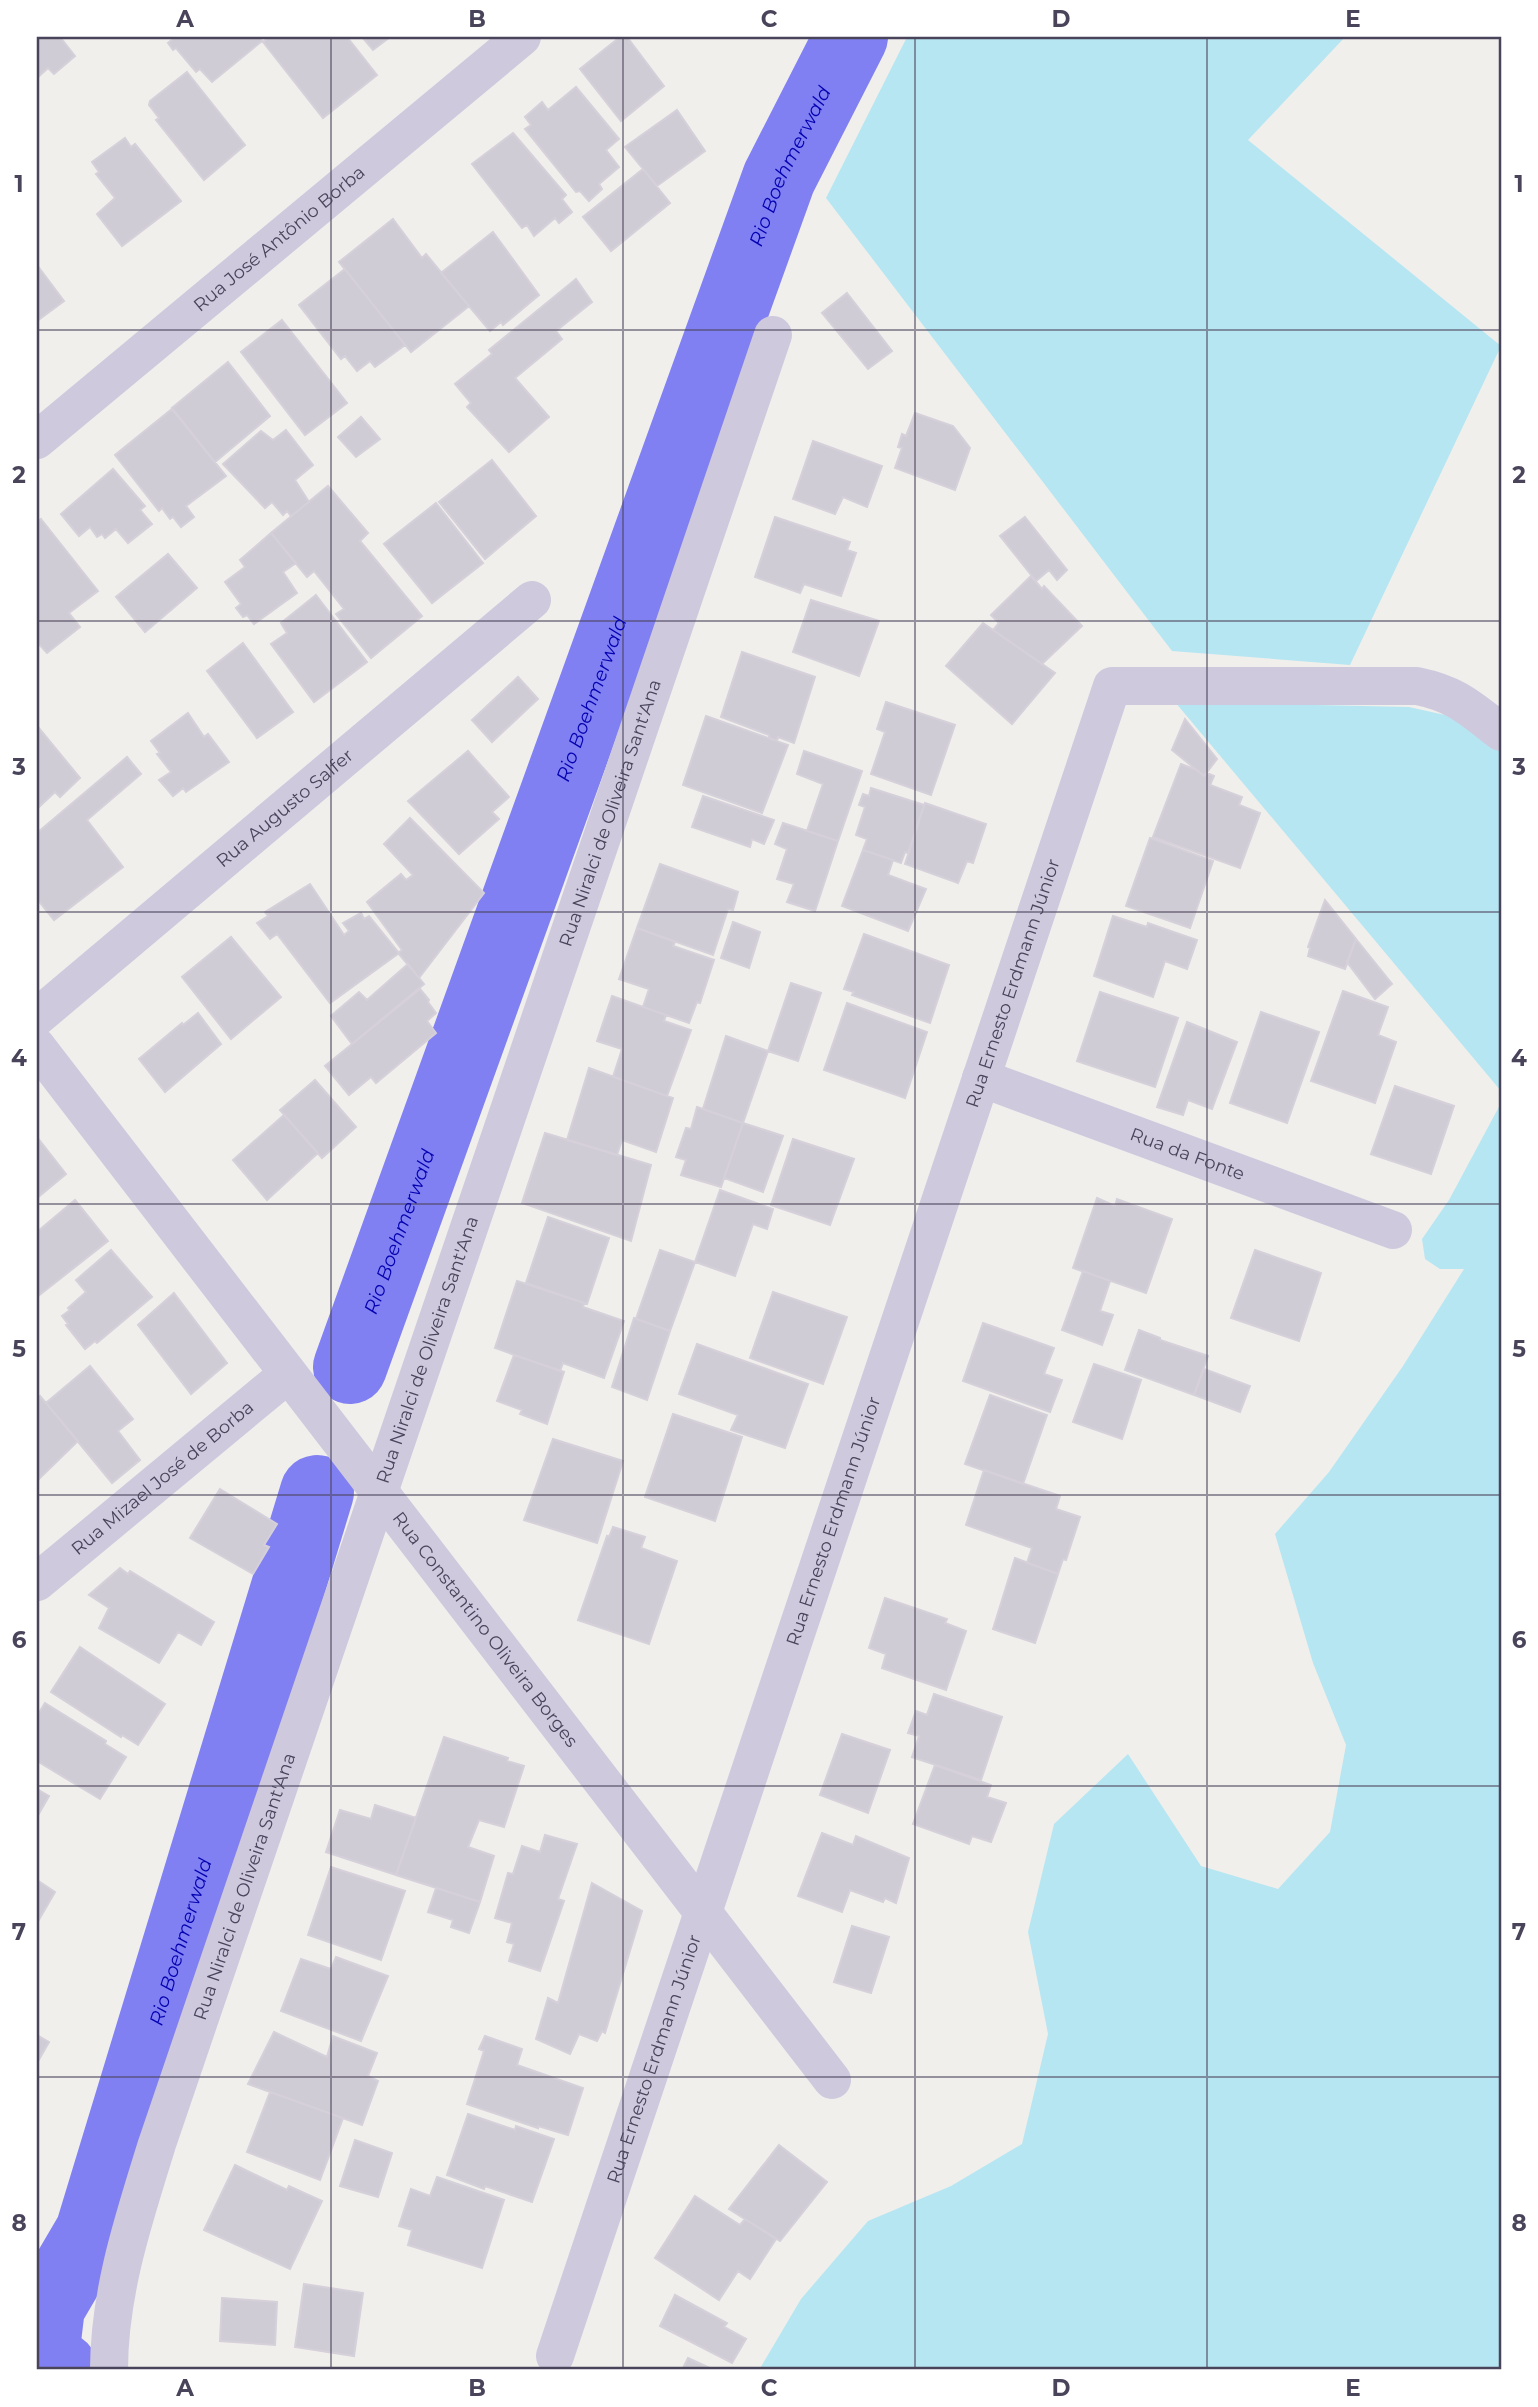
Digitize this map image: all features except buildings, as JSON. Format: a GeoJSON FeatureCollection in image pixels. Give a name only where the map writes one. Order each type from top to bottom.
{"type":"FeatureCollection","features":[{"type":"Feature","properties":{"kind":"street","name":"Rua José Antônio Borba"},"geometry":{"type":"LineString","coordinates":[[37,440],[522,37]]}},
{"type":"Feature","properties":{"kind":"street","name":"Rua Niralci de Oliveira Sant'Ana"},"geometry":{"type":"LineString","coordinates":[[108,2370],[115,2295],[125,2249],[156,2144],[773,335]]}},
{"type":"Feature","properties":{"kind":"street","name":"Rua Augusto Salfer"},"geometry":{"type":"LineString","coordinates":[[37,1017],[532,600]]}},
{"type":"Feature","properties":{"kind":"street","name":"Rua Ernesto Erdmann Júnior"},"geometry":{"type":"LineString","coordinates":[[555,2356],[1112,686],[1416,686],[1441,691],[1459,699],[1501,732]]}},
{"type":"Feature","properties":{"kind":"street","name":"Rua Constantino Oliveira Borges"},"geometry":{"type":"LineString","coordinates":[[37,1047],[832,2081]]}},
{"type":"Feature","properties":{"kind":"street","name":"Rua da Fonte"},"geometry":{"type":"LineString","coordinates":[[981,1077],[1394,1230]]}},
{"type":"Feature","properties":{"kind":"street","name":"Rua Mizael José de Borba"},"geometry":{"type":"LineString","coordinates":[[37,1582],[288,1374]]}},
{"type":"Feature","properties":{"kind":"shaded area"},"geometry":{"type":"Polygon","coordinates":[[[907,37],[1345,37],[1248,140],[1501,346],[1350,665],[1172,651],[826,198],[907,37]]]}},
{"type":"Feature","properties":{"kind":"shaded area"},"geometry":{"type":"Polygon","coordinates":[[[1175,702],[1409,707],[1454,717],[1501,751],[1501,1091],[1175,702]]]}},
{"type":"Feature","properties":{"kind":"shaded area"},"geometry":{"type":"Polygon","coordinates":[[[1501,1103],[1501,2370],[759,2370],[801,2299],[868,2221],[951,2186],[1022,2144],[1048,2034],[1028,1932],[1054,1824],[1128,1754],[1201,1866],[1278,1889],[1330,1832],[1346,1745],[1313,1663],[1275,1534],[1329,1472],[1403,1366],[1464,1269],[1440,1269],[1425,1259],[1422,1239],[1449,1200],[1501,1103]]]}},
{"type":"Feature","properties":{"kind":"waterway","name":"Rio Boehmerwald"},"geometry":{"type":"LineString","coordinates":[[350,1367],[779,178],[851,37]]}},
{"type":"Feature","properties":{"kind":"waterway","name":"Rio Boehmerwald"},"geometry":{"type":"LineString","coordinates":[[61,2369],[41,2365],[48,2307],[92,2232],[317,1492]]}},
{"type":"Feature","properties":{"kind":"waterway","name":"Rio Boehmerwald"},"geometry":{"type":"LineString","coordinates":[[40,2370],[41,2365]]}}]}
